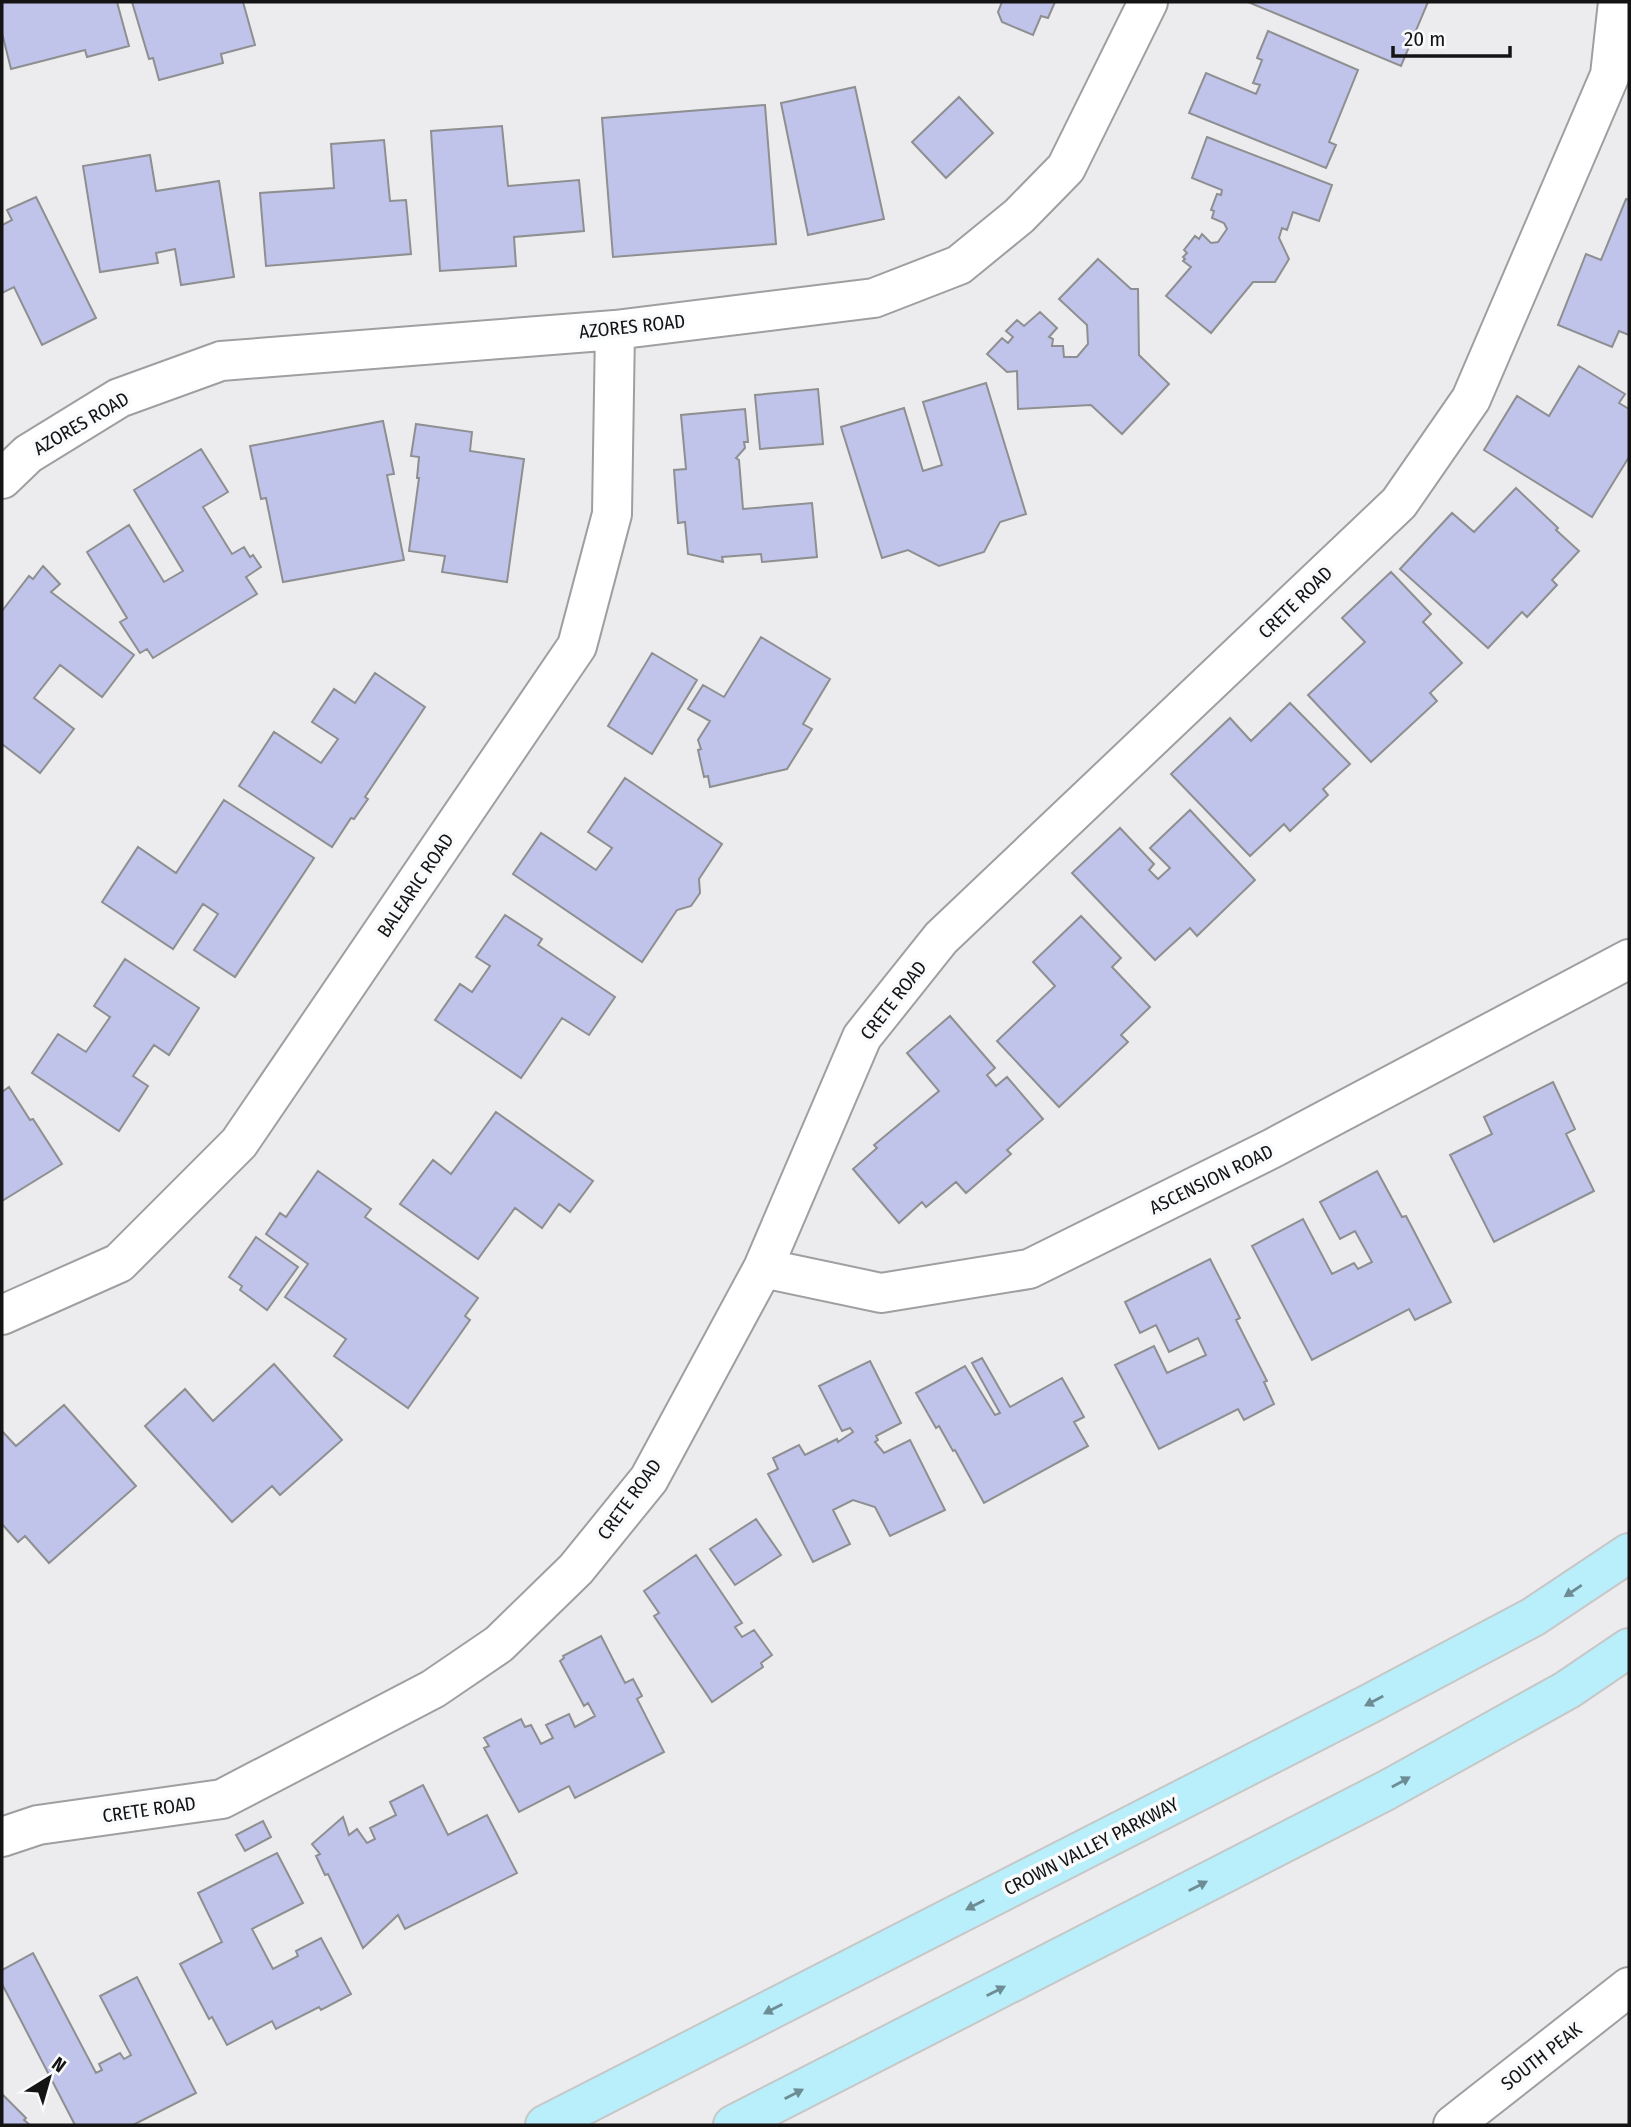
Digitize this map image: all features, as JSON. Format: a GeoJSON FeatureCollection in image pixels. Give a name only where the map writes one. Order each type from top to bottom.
{"type":"FeatureCollection","features":[{"type":"Feature","properties":{"kind":"main road","name":"CROWN VALLEY PARKWAY"},"geometry":{"type":"LineString","coordinates":[[545,2125],[1463,1655],[1533,1617],[1629,1553]]}},
{"type":"Feature","properties":{"kind":"main road"},"geometry":{"type":"LineString","coordinates":[[733,2125],[1387,1790],[1567,1690],[1629,1648]]}},
{"type":"Feature","properties":{"kind":"street","name":"AZORES ROAD"},"geometry":{"type":"LineString","coordinates":[[2,479],[28,454],[119,398],[221,360],[615,330],[874,298],[960,265],[1019,216],[1066,168],[1148,2]]}},
{"type":"Feature","properties":{"kind":"street","name":"CRETE ROAD"},"geometry":{"type":"LineString","coordinates":[[2,1837],[38,1825],[222,1799],[432,1689],[499,1644],[576,1569],[649,1479],[763,1269],[862,1037],[941,939],[1399,503],[1471,399],[1610,75],[1618,2]]}},
{"type":"Feature","properties":{"kind":"street","name":"BALEARIC ROAD"},"geometry":{"type":"LineString","coordinates":[[2,1315],[119,1263],[239,1143],[577,646],[612,514],[615,330]]}},
{"type":"Feature","properties":{"kind":"street","name":"ASCENSION ROAD"},"geometry":{"type":"LineString","coordinates":[[763,1269],[881,1293],[1029,1269],[1273,1148],[1629,959]]}},
{"type":"Feature","properties":{"kind":"street","name":"SOUTH PEAK"},"geometry":{"type":"LineString","coordinates":[[1453,2125],[1629,1987]]}},
{"type":"Feature","properties":{"kind":"building"},"geometry":{"type":"Polygon","coordinates":[[[2,2],[117,2],[129,46],[87,57],[85,50],[11,69],[2,33],[2,2]]]}},
{"type":"Feature","properties":{"kind":"building"},"geometry":{"type":"Polygon","coordinates":[[[132,2],[243,2],[255,45],[221,54],[223,63],[159,80],[153,58],[149,59],[132,2]]]}},
{"type":"Feature","properties":{"kind":"building"},"geometry":{"type":"Polygon","coordinates":[[[1002,2],[1055,2],[1048,18],[1041,16],[1033,35],[1002,22],[998,12],[1002,2]]]}},
{"type":"Feature","properties":{"kind":"building"},"geometry":{"type":"Polygon","coordinates":[[[1248,2],[1428,2],[1401,66],[1248,2]]]}},
{"type":"Feature","properties":{"kind":"building"},"geometry":{"type":"Polygon","coordinates":[[[1268,31],[1358,70],[1329,142],[1336,145],[1326,168],[1189,113],[1206,73],[1256,94],[1260,85],[1253,83],[1262,60],[1257,58],[1268,31]]]}},
{"type":"Feature","properties":{"kind":"building"},"geometry":{"type":"Polygon","coordinates":[[[855,87],[884,219],[808,235],[781,103],[855,87]]]}},
{"type":"Feature","properties":{"kind":"building"},"geometry":{"type":"Polygon","coordinates":[[[959,97],[993,133],[946,178],[912,142],[959,97]]]}},
{"type":"Feature","properties":{"kind":"building"},"geometry":{"type":"Polygon","coordinates":[[[765,105],[776,244],[613,257],[602,118],[765,105]]]}},
{"type":"Feature","properties":{"kind":"building"},"geometry":{"type":"Polygon","coordinates":[[[502,126],[508,186],[579,180],[584,231],[514,237],[516,266],[440,271],[431,131],[502,126]]]}},
{"type":"Feature","properties":{"kind":"building"},"geometry":{"type":"Polygon","coordinates":[[[1207,137],[1332,185],[1319,221],[1293,212],[1287,230],[1282,228],[1279,238],[1289,259],[1275,282],[1253,282],[1211,333],[1166,296],[1191,267],[1183,261],[1183,257],[1187,253],[1184,250],[1195,236],[1199,239],[1202,234],[1211,243],[1218,242],[1227,229],[1224,223],[1212,218],[1214,211],[1211,210],[1217,194],[1221,195],[1222,190],[1192,178],[1207,137]]]}},
{"type":"Feature","properties":{"kind":"building"},"geometry":{"type":"Polygon","coordinates":[[[384,140],[390,201],[406,200],[411,254],[266,266],[260,193],[334,188],[331,144],[384,140]]]}},
{"type":"Feature","properties":{"kind":"building"},"geometry":{"type":"Polygon","coordinates":[[[150,155],[156,191],[219,181],[234,277],[181,285],[175,249],[156,253],[158,263],[100,272],[83,166],[150,155]]]}},
{"type":"Feature","properties":{"kind":"building"},"geometry":{"type":"Polygon","coordinates":[[[36,197],[96,318],[42,345],[14,287],[2,293],[2,225],[12,220],[7,210],[36,197]]]}},
{"type":"Feature","properties":{"kind":"building"},"geometry":{"type":"Polygon","coordinates":[[[1626,199],[1629,200],[1629,335],[1619,331],[1612,347],[1558,325],[1586,254],[1601,260],[1626,199]]]}},
{"type":"Feature","properties":{"kind":"building"},"geometry":{"type":"Polygon","coordinates":[[[1098,259],[1131,289],[1138,289],[1139,355],[1169,384],[1122,434],[1091,405],[1018,409],[1017,371],[1007,372],[987,354],[1002,338],[1008,343],[1013,337],[1006,331],[1017,320],[1024,326],[1040,312],[1057,328],[1049,337],[1053,339],[1052,346],[1063,346],[1064,357],[1077,357],[1088,344],[1087,325],[1059,299],[1098,259]]]}},
{"type":"Feature","properties":{"kind":"building"},"geometry":{"type":"Polygon","coordinates":[[[1579,366],[1625,394],[1619,403],[1629,409],[1629,457],[1592,517],[1484,450],[1517,396],[1549,416],[1579,366]]]}},
{"type":"Feature","properties":{"kind":"building"},"geometry":{"type":"Polygon","coordinates":[[[986,383],[1026,514],[1000,522],[984,552],[939,566],[908,550],[882,558],[841,427],[904,408],[923,471],[942,465],[923,402],[986,383]]]}},
{"type":"Feature","properties":{"kind":"building"},"geometry":{"type":"Polygon","coordinates":[[[818,389],[823,444],[760,449],[755,395],[818,389]]]}},
{"type":"Feature","properties":{"kind":"building"},"geometry":{"type":"Polygon","coordinates":[[[745,409],[748,442],[744,442],[745,448],[736,458],[739,460],[743,509],[812,503],[817,557],[762,562],[761,554],[722,557],[723,562],[688,554],[685,522],[678,523],[674,470],[686,469],[681,415],[745,409]]]}},
{"type":"Feature","properties":{"kind":"building"},"geometry":{"type":"Polygon","coordinates":[[[383,421],[394,474],[387,475],[404,560],[283,582],[266,498],[261,499],[250,446],[383,421]]]}},
{"type":"Feature","properties":{"kind":"building"},"geometry":{"type":"Polygon","coordinates":[[[416,424],[472,432],[470,451],[524,459],[507,582],[442,572],[445,556],[409,551],[419,478],[419,457],[411,456],[416,424]]]}},
{"type":"Feature","properties":{"kind":"building"},"geometry":{"type":"Polygon","coordinates":[[[201,449],[228,492],[203,507],[232,554],[244,547],[261,567],[246,577],[257,594],[153,658],[147,649],[140,653],[120,622],[127,618],[87,552],[129,525],[164,582],[183,571],[134,490],[201,449]]]}},
{"type":"Feature","properties":{"kind":"building"},"geometry":{"type":"Polygon","coordinates":[[[1516,488],[1579,551],[1552,580],[1557,585],[1527,617],[1522,612],[1488,648],[1400,569],[1452,513],[1474,532],[1516,488]]]}},
{"type":"Feature","properties":{"kind":"building"},"geometry":{"type":"Polygon","coordinates":[[[43,566],[60,584],[51,592],[134,655],[102,697],[60,665],[34,698],[74,729],[40,773],[2,744],[2,611],[29,576],[33,579],[43,566]]]}},
{"type":"Feature","properties":{"kind":"building"},"geometry":{"type":"Polygon","coordinates":[[[1391,572],[1431,614],[1423,622],[1462,663],[1430,693],[1437,701],[1371,762],[1308,695],[1365,642],[1342,618],[1391,572]]]}},
{"type":"Feature","properties":{"kind":"building"},"geometry":{"type":"Polygon","coordinates":[[[761,637],[830,679],[803,724],[812,729],[787,769],[710,787],[708,776],[704,777],[698,740],[710,721],[688,709],[703,685],[724,697],[761,637]]]}},
{"type":"Feature","properties":{"kind":"building"},"geometry":{"type":"Polygon","coordinates":[[[652,653],[697,680],[652,754],[608,726],[652,653]]]}},
{"type":"Feature","properties":{"kind":"building"},"geometry":{"type":"Polygon","coordinates":[[[375,673],[425,707],[365,797],[368,799],[354,819],[351,818],[332,847],[239,786],[274,732],[321,763],[338,739],[312,722],[334,689],[355,703],[375,673]]]}},
{"type":"Feature","properties":{"kind":"building"},"geometry":{"type":"Polygon","coordinates":[[[1290,703],[1350,764],[1323,789],[1328,795],[1290,831],[1284,824],[1250,856],[1171,774],[1230,718],[1251,741],[1290,703]]]}},
{"type":"Feature","properties":{"kind":"building"},"geometry":{"type":"Polygon","coordinates":[[[625,778],[722,844],[699,879],[700,893],[691,906],[677,910],[642,962],[513,874],[541,833],[596,870],[612,848],[588,832],[625,778]]]}},
{"type":"Feature","properties":{"kind":"building"},"geometry":{"type":"Polygon","coordinates":[[[224,800],[314,858],[235,977],[194,950],[218,914],[203,904],[173,949],[102,902],[138,847],[176,873],[224,800]]]}},
{"type":"Feature","properties":{"kind":"building"},"geometry":{"type":"Polygon","coordinates":[[[1190,810],[1255,880],[1197,936],[1190,928],[1155,960],[1072,873],[1120,828],[1154,864],[1149,870],[1158,879],[1170,868],[1150,848],[1190,810]]]}},
{"type":"Feature","properties":{"kind":"building"},"geometry":{"type":"Polygon","coordinates":[[[505,915],[542,939],[538,945],[615,997],[589,1035],[562,1018],[521,1078],[435,1020],[460,984],[472,992],[490,966],[476,957],[505,915]]]}},
{"type":"Feature","properties":{"kind":"building"},"geometry":{"type":"Polygon","coordinates":[[[1081,916],[1121,958],[1112,967],[1150,1007],[1121,1035],[1128,1042],[1059,1107],[997,1041],[1055,986],[1033,962],[1081,916]]]}},
{"type":"Feature","properties":{"kind":"building"},"geometry":{"type":"Polygon","coordinates":[[[125,959],[199,1008],[169,1055],[154,1045],[133,1076],[148,1086],[119,1131],[32,1073],[58,1034],[86,1052],[110,1017],[94,1006],[125,959]]]}},
{"type":"Feature","properties":{"kind":"building"},"geometry":{"type":"Polygon","coordinates":[[[950,1016],[995,1068],[987,1075],[996,1086],[1007,1077],[1043,1119],[1007,1150],[1011,1154],[966,1193],[956,1182],[926,1207],[922,1202],[899,1223],[853,1169],[877,1148],[874,1145],[939,1091],[907,1053],[950,1016]]]}},
{"type":"Feature","properties":{"kind":"building"},"geometry":{"type":"Polygon","coordinates":[[[1553,1082],[1575,1129],[1566,1134],[1594,1191],[1494,1242],[1450,1155],[1492,1134],[1484,1117],[1553,1082]]]}},
{"type":"Feature","properties":{"kind":"building"},"geometry":{"type":"Polygon","coordinates":[[[9,1087],[62,1164],[2,1201],[2,1092],[9,1087]]]}},
{"type":"Feature","properties":{"kind":"building"},"geometry":{"type":"Polygon","coordinates":[[[496,1112],[593,1181],[570,1212],[559,1204],[542,1228],[515,1208],[478,1259],[400,1204],[433,1160],[451,1174],[496,1112]]]}},
{"type":"Feature","properties":{"kind":"building"},"geometry":{"type":"Polygon","coordinates":[[[318,1171],[371,1209],[365,1217],[478,1298],[465,1316],[470,1320],[408,1408],[334,1356],[346,1339],[285,1297],[308,1264],[266,1234],[280,1213],[286,1217],[318,1171]]]}},
{"type":"Feature","properties":{"kind":"building"},"geometry":{"type":"Polygon","coordinates":[[[1377,1171],[1402,1217],[1406,1216],[1451,1302],[1415,1320],[1409,1309],[1312,1360],[1252,1246],[1303,1219],[1332,1274],[1354,1263],[1358,1269],[1372,1262],[1355,1231],[1340,1239],[1320,1202],[1377,1171]]]}},
{"type":"Feature","properties":{"kind":"building"},"geometry":{"type":"Polygon","coordinates":[[[256,1237],[298,1267],[267,1310],[240,1290],[242,1286],[229,1277],[256,1237]]]}},
{"type":"Feature","properties":{"kind":"building"},"geometry":{"type":"Polygon","coordinates":[[[1210,1259],[1240,1318],[1236,1320],[1267,1381],[1264,1382],[1274,1404],[1244,1420],[1238,1409],[1159,1449],[1115,1365],[1154,1346],[1167,1373],[1206,1355],[1198,1338],[1169,1352],[1156,1325],[1140,1333],[1125,1302],[1210,1259]]]}},
{"type":"Feature","properties":{"kind":"building"},"geometry":{"type":"Polygon","coordinates":[[[982,1358],[1010,1407],[1062,1378],[1084,1417],[1074,1422],[1088,1446],[984,1503],[955,1450],[953,1451],[939,1426],[936,1428],[916,1393],[965,1366],[995,1415],[1000,1413],[972,1363],[982,1358]]]}},
{"type":"Feature","properties":{"kind":"building"},"geometry":{"type":"Polygon","coordinates":[[[870,1361],[901,1423],[876,1436],[878,1440],[875,1442],[884,1453],[910,1440],[945,1510],[890,1536],[875,1507],[853,1500],[833,1510],[850,1544],[813,1562],[768,1474],[778,1469],[773,1458],[799,1445],[805,1455],[837,1439],[838,1442],[853,1432],[850,1428],[842,1431],[819,1386],[870,1361]]]}},
{"type":"Feature","properties":{"kind":"building"},"geometry":{"type":"Polygon","coordinates":[[[274,1364],[342,1440],[280,1495],[272,1486],[232,1522],[145,1426],[185,1389],[213,1421],[274,1364]]]}},
{"type":"Feature","properties":{"kind":"building"},"geometry":{"type":"Polygon","coordinates":[[[64,1405],[136,1486],[49,1563],[25,1536],[18,1542],[2,1524],[2,1431],[16,1446],[64,1405]]]}},
{"type":"Feature","properties":{"kind":"building"},"geometry":{"type":"Polygon","coordinates":[[[756,1519],[781,1555],[735,1585],[710,1549],[756,1519]]]}},
{"type":"Feature","properties":{"kind":"building"},"geometry":{"type":"Polygon","coordinates":[[[696,1555],[742,1623],[735,1627],[742,1637],[754,1630],[772,1655],[761,1663],[763,1667],[712,1702],[654,1616],[659,1613],[644,1591],[696,1555]]]}},
{"type":"Feature","properties":{"kind":"building"},"geometry":{"type":"Polygon","coordinates":[[[601,1636],[625,1683],[633,1679],[642,1696],[637,1699],[664,1752],[575,1798],[569,1786],[519,1812],[484,1748],[489,1746],[484,1738],[521,1719],[525,1727],[531,1725],[541,1744],[553,1738],[546,1725],[569,1714],[575,1727],[595,1716],[588,1703],[584,1706],[560,1661],[563,1656],[601,1636]]]}},
{"type":"Feature","properties":{"kind":"building"},"geometry":{"type":"Polygon","coordinates":[[[423,1785],[448,1835],[487,1815],[517,1873],[405,1929],[398,1915],[363,1948],[328,1874],[325,1875],[316,1856],[320,1854],[312,1844],[343,1817],[349,1835],[357,1829],[367,1843],[375,1839],[370,1828],[396,1815],[390,1802],[423,1785]]]}},
{"type":"Feature","properties":{"kind":"building"},"geometry":{"type":"Polygon","coordinates":[[[263,1821],[271,1837],[245,1851],[236,1835],[263,1821]]]}},
{"type":"Feature","properties":{"kind":"building"},"geometry":{"type":"Polygon","coordinates":[[[277,1853],[303,1903],[252,1929],[273,1969],[298,1956],[296,1951],[321,1938],[351,1994],[276,2029],[272,2021],[227,2045],[212,2017],[209,2019],[180,1964],[222,1942],[198,1893],[277,1853]]]}},
{"type":"Feature","properties":{"kind":"building"},"geometry":{"type":"Polygon","coordinates":[[[33,1953],[96,2073],[102,2070],[99,2064],[120,2053],[124,2059],[131,2055],[100,1996],[137,1977],[196,2093],[133,2125],[75,2125],[2,1984],[2,1970],[33,1953]]]}},
{"type":"Feature","properties":{"kind":"building"},"geometry":{"type":"Polygon","coordinates":[[[2,2094],[26,2118],[24,2120],[30,2125],[2,2125],[2,2094]]]}}]}
